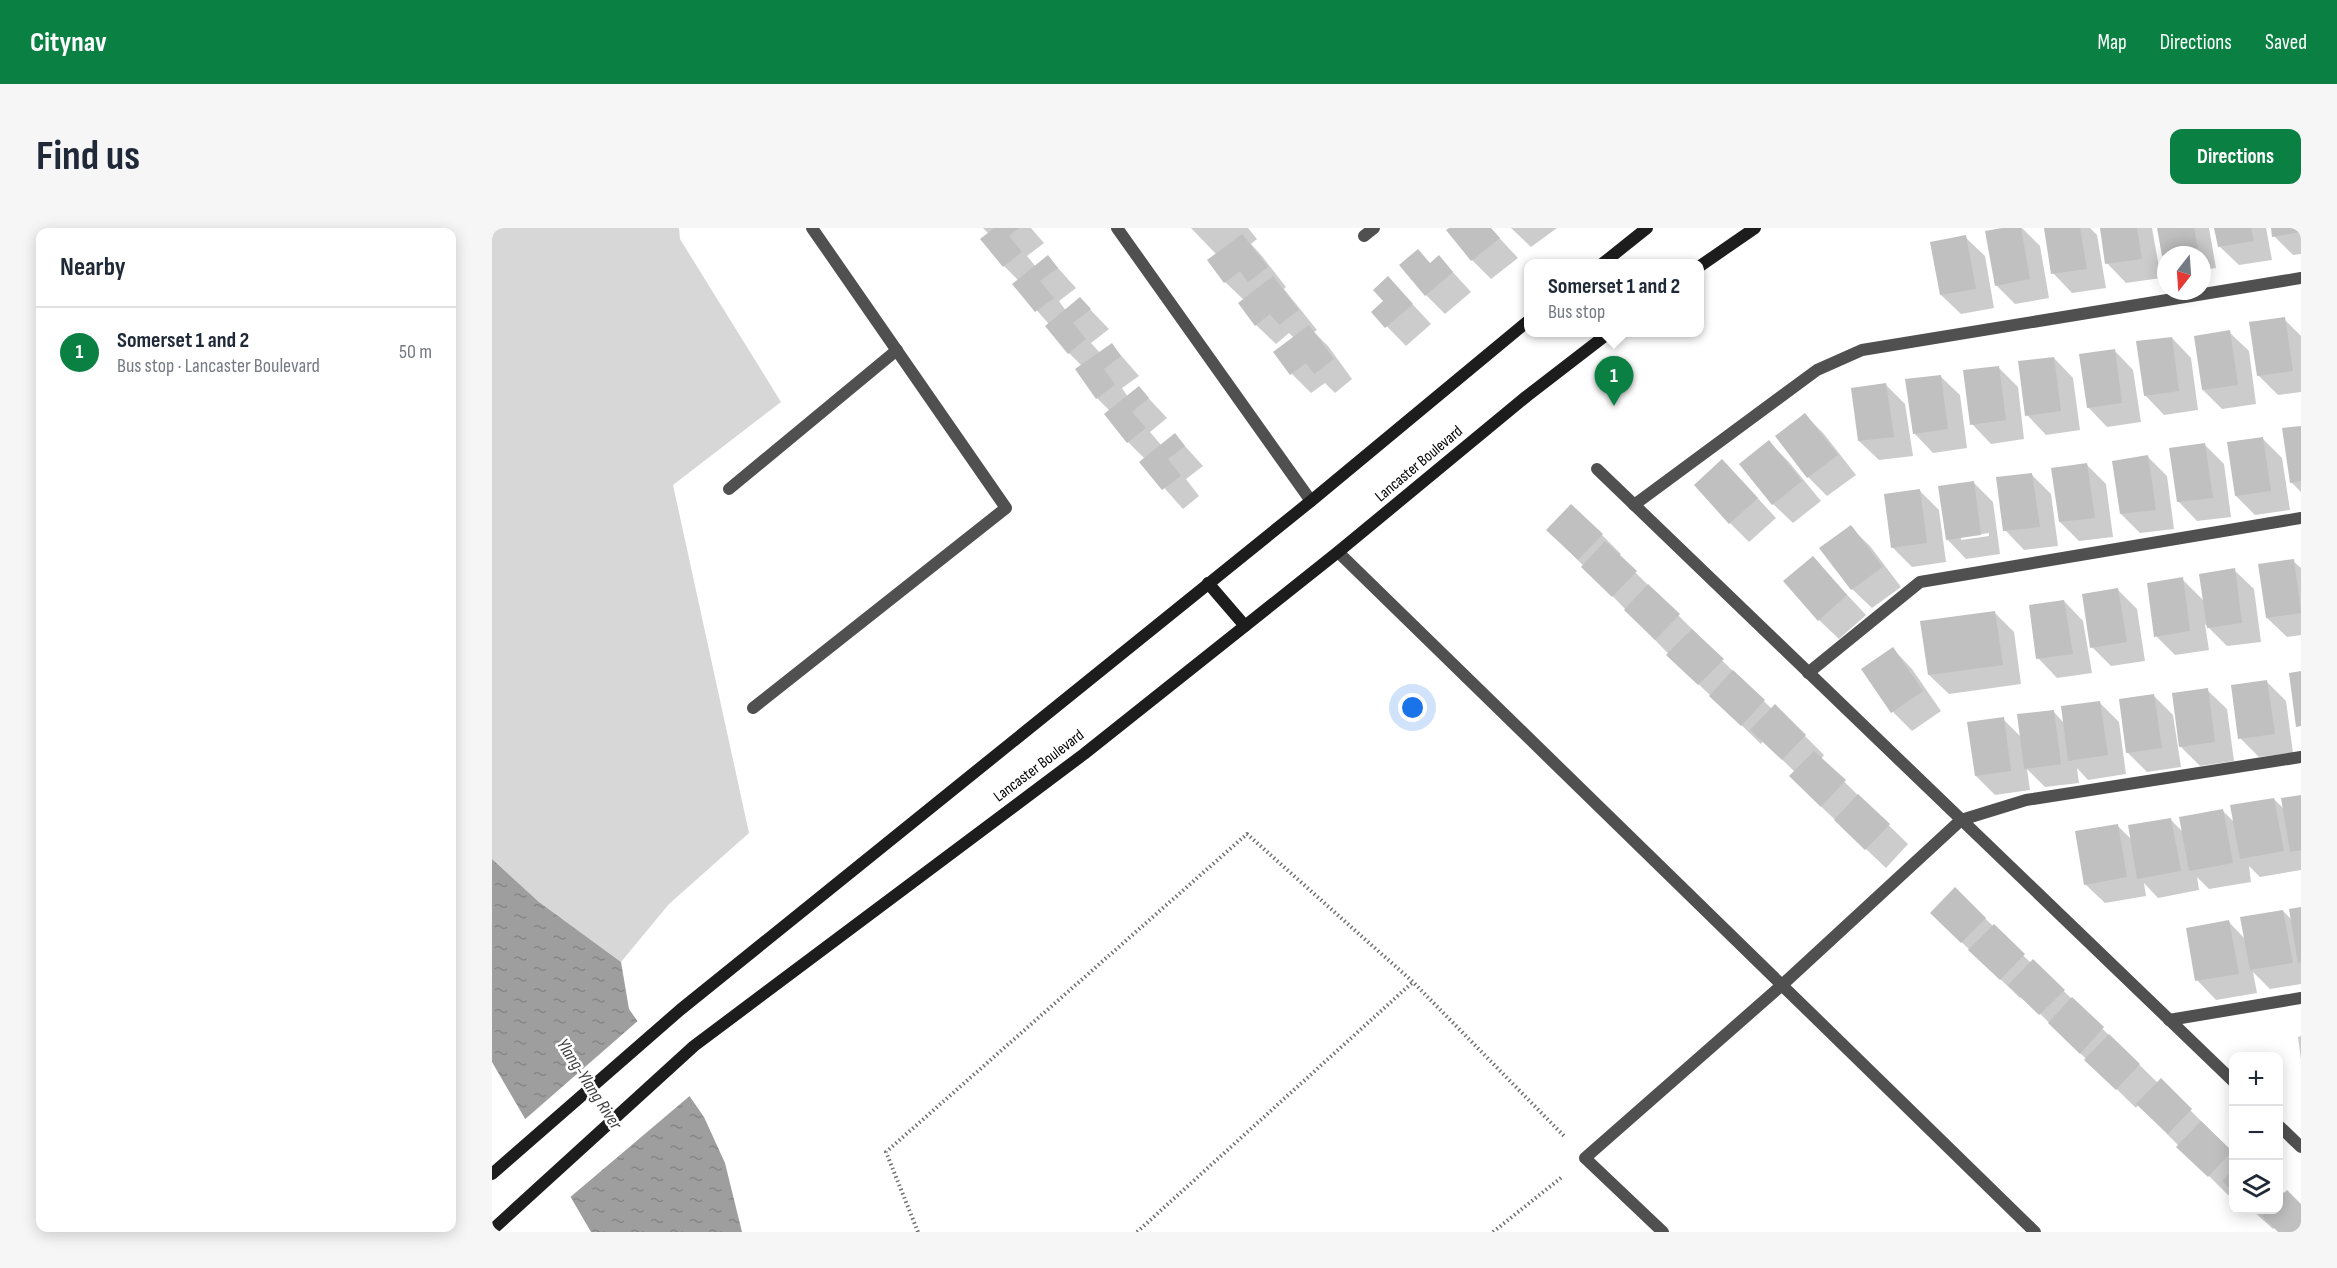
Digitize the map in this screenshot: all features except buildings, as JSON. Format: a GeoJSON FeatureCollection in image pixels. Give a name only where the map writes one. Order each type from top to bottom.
{"type":"FeatureCollection","features":[{"type":"Feature","properties":{"kind":"main road"},"geometry":{"type":"LineString","coordinates":[[1608,259],[1647,228]]}},
{"type":"Feature","properties":{"kind":"main road"},"geometry":{"type":"LineString","coordinates":[[1704,263],[1755,228]]}},
{"type":"Feature","properties":{"kind":"main road","name":"Lancaster Boulevard"},"geometry":{"type":"LineString","coordinates":[[492,1174],[680,1010],[1311,501],[1524,324]]}},
{"type":"Feature","properties":{"kind":"main road","name":"Lancaster Boulevard"},"geometry":{"type":"LineString","coordinates":[[492,1230],[694,1046],[1084,754],[1338,552],[1527,396],[1605,337]]}},
{"type":"Feature","properties":{"kind":"main road"},"geometry":{"type":"LineString","coordinates":[[1209,583],[1245,626]]}},
{"type":"Feature","properties":{"kind":"street"},"geometry":{"type":"LineString","coordinates":[[753,708],[1006,507],[812,228]]}},
{"type":"Feature","properties":{"kind":"street"},"geometry":{"type":"LineString","coordinates":[[1117,228],[1311,501]]}},
{"type":"Feature","properties":{"kind":"street"},"geometry":{"type":"LineString","coordinates":[[1634,505],[1817,370],[1862,350],[2301,278]]}},
{"type":"Feature","properties":{"kind":"street"},"geometry":{"type":"LineString","coordinates":[[729,489],[897,350]]}},
{"type":"Feature","properties":{"kind":"street"},"geometry":{"type":"LineString","coordinates":[[1597,469],[2229,1077]]}},
{"type":"Feature","properties":{"kind":"street"},"geometry":{"type":"LineString","coordinates":[[1808,673],[1920,582],[2301,518]]}},
{"type":"Feature","properties":{"kind":"street"},"geometry":{"type":"LineString","coordinates":[[1338,552],[2035,1232]]}},
{"type":"Feature","properties":{"kind":"street"},"geometry":{"type":"LineString","coordinates":[[1663,1232],[1585,1158],[1782,985],[1961,820],[2026,801],[2301,757]]}},
{"type":"Feature","properties":{"kind":"street"},"geometry":{"type":"LineString","coordinates":[[2169,1020],[2301,998]]}},
{"type":"Feature","properties":{"kind":"street"},"geometry":{"type":"LineString","coordinates":[[2283,1130],[2301,1147]]}},
{"type":"Feature","properties":{"kind":"path"},"geometry":{"type":"LineString","coordinates":[[918,1232],[886,1152],[1248,834],[1413,982],[1585,1158],[1493,1232]]}},
{"type":"Feature","properties":{"kind":"path"},"geometry":{"type":"LineString","coordinates":[[1137,1232],[1413,982]]}},
{"type":"Feature","properties":{"kind":"shaded area"},"geometry":{"type":"Polygon","coordinates":[[[492,228],[679,228],[680,239],[781,402],[673,485],[749,833],[669,904],[621,962],[539,902],[492,859],[492,228]]]}},
{"type":"Feature","properties":{"kind":"water","name":"Ylang-Ylang River"},"geometry":{"type":"Polygon","coordinates":[[[492,859],[539,902],[621,962],[629,1009],[704,1117],[725,1163],[742,1232],[591,1232],[492,1062],[492,859]]]}},
{"type":"Feature","properties":{"kind":"pier"},"geometry":{"type":"Polygon","coordinates":[[[640,1019],[692,1094],[568,1199],[523,1121],[640,1019]]]}},
{"type":"Feature","properties":{"kind":"place","name":"Somerset 1 and 2"},"geometry":{"type":"Point","coordinates":[1614,406]}}]}
